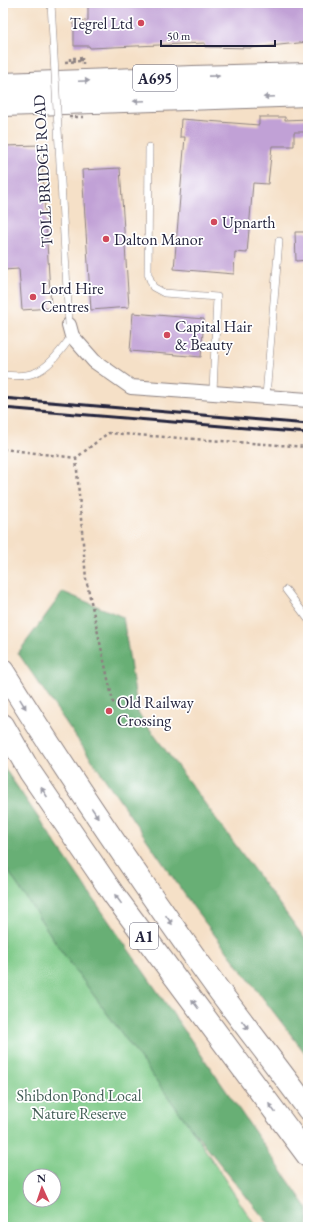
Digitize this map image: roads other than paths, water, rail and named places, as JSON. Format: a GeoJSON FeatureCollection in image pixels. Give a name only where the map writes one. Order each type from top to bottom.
{"type":"FeatureCollection","features":[{"type":"Feature","properties":{"kind":"main road","name":"A695"},"geometry":{"type":"LineString","coordinates":[[3,84],[308,74]]}},
{"type":"Feature","properties":{"kind":"main road","name":"A695"},"geometry":{"type":"LineString","coordinates":[[3,105],[308,95]]}},
{"type":"Feature","properties":{"kind":"main road","name":"A1"},"geometry":{"type":"LineString","coordinates":[[3,671],[50,747],[136,874],[208,975],[282,1072],[308,1109]]}},
{"type":"Feature","properties":{"kind":"main road","name":"A1"},"geometry":{"type":"LineString","coordinates":[[3,725],[30,772],[114,895],[302,1148]]}},
{"type":"Feature","properties":{"kind":"main road"},"geometry":{"type":"LineString","coordinates":[[282,1072],[308,1098]]}},
{"type":"Feature","properties":{"kind":"main road"},"geometry":{"type":"LineString","coordinates":[[302,1148],[308,1172]]}},
{"type":"Feature","properties":{"kind":"street"},"geometry":{"type":"LineString","coordinates":[[70,331],[94,360],[131,387],[308,400]]}},
{"type":"Feature","properties":{"kind":"lane","name":"TOLL BRIDGE ROAD"},"geometry":{"type":"LineString","coordinates":[[51,3],[70,331]]}},
{"type":"Feature","properties":{"kind":"lane"},"geometry":{"type":"LineString","coordinates":[[149,147],[148,274],[153,287],[164,293],[217,297],[213,392]]}},
{"type":"Feature","properties":{"kind":"lane"},"geometry":{"type":"LineString","coordinates":[[266,396],[279,241]]}},
{"type":"Feature","properties":{"kind":"lane"},"geometry":{"type":"LineString","coordinates":[[3,376],[16,376],[35,373],[54,360],[70,331]]}},
{"type":"Feature","properties":{"kind":"lane"},"geometry":{"type":"LineString","coordinates":[[286,590],[308,619]]}},
{"type":"Feature","properties":{"kind":"railway"},"geometry":{"type":"LineString","coordinates":[[3,398],[308,424]]}},
{"type":"Feature","properties":{"kind":"railway"},"geometry":{"type":"LineString","coordinates":[[3,408],[308,433]]}},
{"type":"Feature","properties":{"kind":"place","name":"Tegrel Ltd"},"geometry":{"type":"Point","coordinates":[141,23]}},
{"type":"Feature","properties":{"kind":"place","name":"Upnarth"},"geometry":{"type":"Point","coordinates":[214,222]}},
{"type":"Feature","properties":{"kind":"place","name":"Dalton Manor"},"geometry":{"type":"Point","coordinates":[106,239]}},
{"type":"Feature","properties":{"kind":"place","name":"Lord Hire Centres"},"geometry":{"type":"Point","coordinates":[33,297]}},
{"type":"Feature","properties":{"kind":"place","name":"Capital Hair & Beauty"},"geometry":{"type":"Point","coordinates":[167,335]}},
{"type":"Feature","properties":{"kind":"place","name":"Old Railway Crossing"},"geometry":{"type":"Point","coordinates":[109,711]}},
{"type":"Feature","properties":{"kind":"park label","name":"Shibdon Pond Local Nature Reserve"},"geometry":{"type":"Point","coordinates":[79,1104]}}]}
